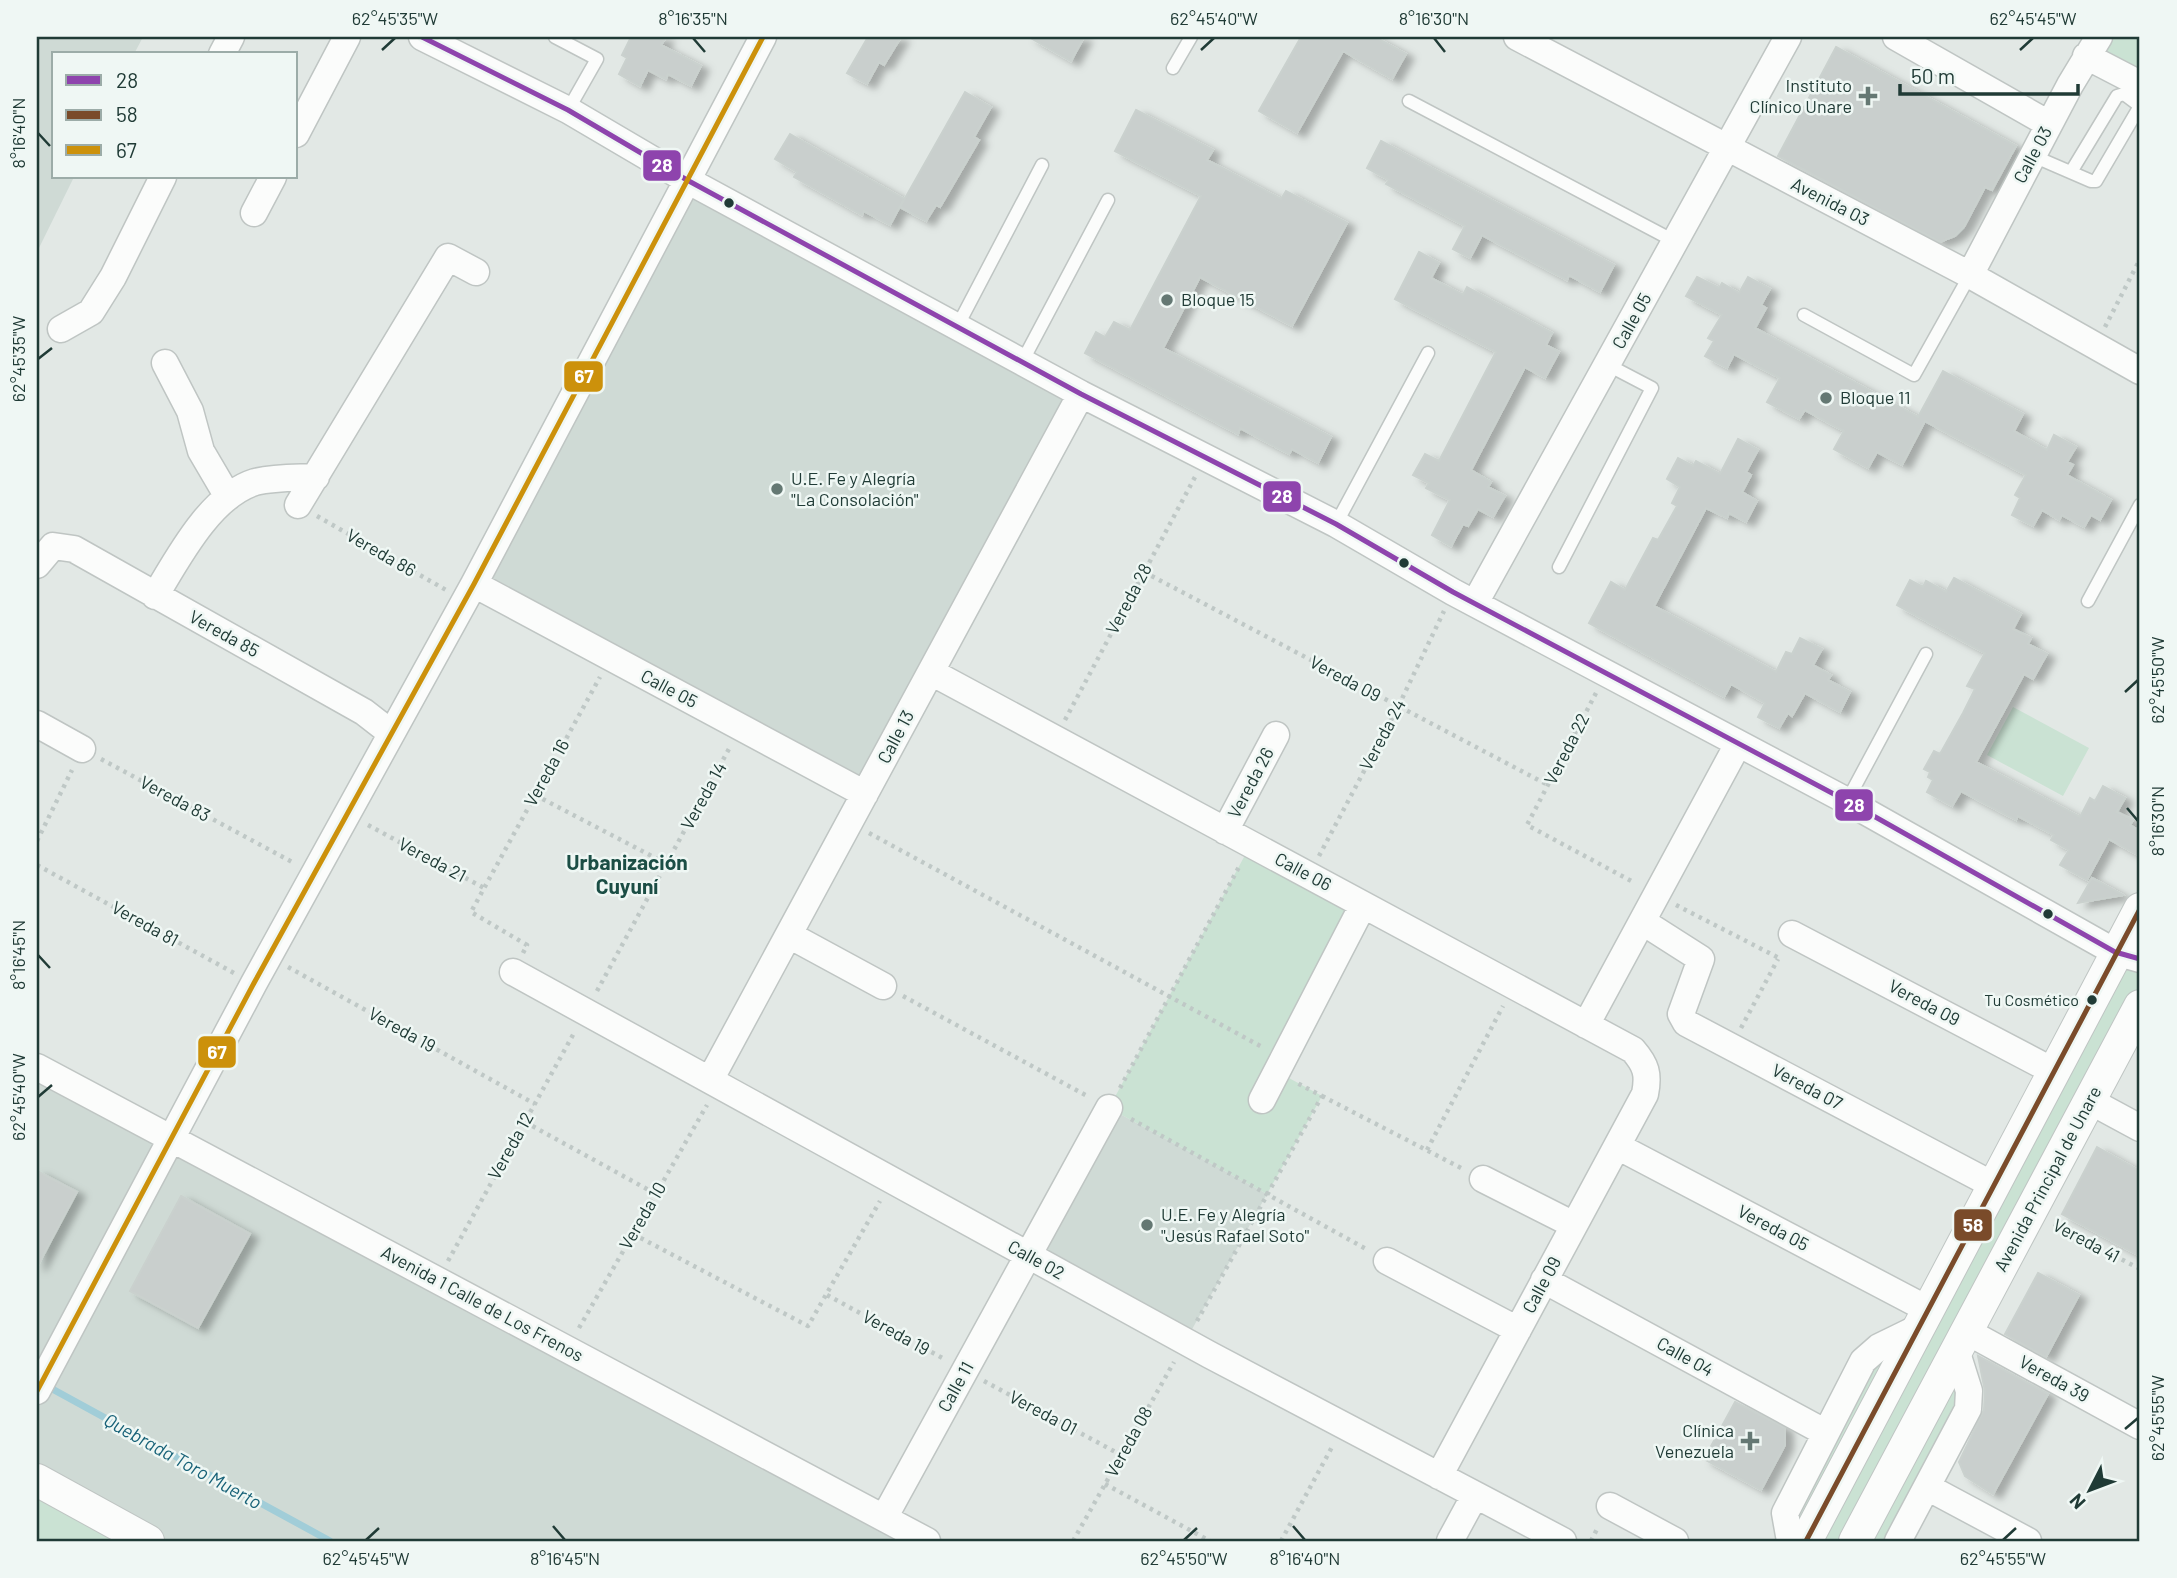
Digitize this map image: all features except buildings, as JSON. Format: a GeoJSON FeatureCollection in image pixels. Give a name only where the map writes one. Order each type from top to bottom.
{"type":"FeatureCollection","features":[{"type":"Feature","properties":{"kind":"street"},"geometry":{"type":"LineString","coordinates":[[298,130],[347,37]]}},
{"type":"Feature","properties":{"kind":"street"},"geometry":{"type":"LineString","coordinates":[[422,37],[568,110],[687,180],[957,327],[1204,459],[1336,524],[1464,598],[1847,801],[2128,956]]}},
{"type":"Feature","properties":{"kind":"street"},"geometry":{"type":"LineString","coordinates":[[37,1391],[268,956],[469,592],[764,37]]}},
{"type":"Feature","properties":{"kind":"street","name":"Avenida 03"},"geometry":{"type":"LineString","coordinates":[[1517,37],[1560,47],[1726,149],[1970,275],[2140,371]]}},
{"type":"Feature","properties":{"kind":"street","name":"Calle 05"},"geometry":{"type":"LineString","coordinates":[[1464,598],[1608,365],[1788,37]]}},
{"type":"Feature","properties":{"kind":"street"},"geometry":{"type":"LineString","coordinates":[[1896,37],[2049,124]]}},
{"type":"Feature","properties":{"kind":"street"},"geometry":{"type":"LineString","coordinates":[[2093,46],[2140,84]]}},
{"type":"Feature","properties":{"kind":"street","name":"Calle 03"},"geometry":{"type":"LineString","coordinates":[[1970,275],[2093,46]]}},
{"type":"Feature","properties":{"kind":"street"},"geometry":{"type":"LineString","coordinates":[[61,329],[91,313],[113,278],[163,178]]}},
{"type":"Feature","properties":{"kind":"street"},"geometry":{"type":"LineString","coordinates":[[254,213],[272,178]]}},
{"type":"Feature","properties":{"kind":"street"},"geometry":{"type":"LineString","coordinates":[[298,505],[448,257],[476,272]]}},
{"type":"Feature","properties":{"kind":"street"},"geometry":{"type":"LineString","coordinates":[[164,363],[190,411],[201,451],[228,497]]}},
{"type":"Feature","properties":{"kind":"street","name":"Calle 13"},"geometry":{"type":"LineString","coordinates":[[710,1080],[1081,394]]}},
{"type":"Feature","properties":{"kind":"street"},"geometry":{"type":"LineString","coordinates":[[155,596],[188,541],[228,497],[253,483],[316,477]]}},
{"type":"Feature","properties":{"kind":"street","name":"Vereda 85"},"geometry":{"type":"LineString","coordinates":[[45,556],[74,549],[364,712],[391,733]]}},
{"type":"Feature","properties":{"kind":"street","name":"Calle 05"},"geometry":{"type":"LineString","coordinates":[[469,592],[610,657],[865,794]]}},
{"type":"Feature","properties":{"kind":"street","name":"Calle 06"},"geometry":{"type":"LineString","coordinates":[[931,673],[1633,1050],[1644,1063],[1649,1077],[1646,1094]]}},
{"type":"Feature","properties":{"kind":"street"},"geometry":{"type":"LineString","coordinates":[[37,724],[82,749]]}},
{"type":"Feature","properties":{"kind":"street","name":"Vereda 26"},"geometry":{"type":"LineString","coordinates":[[1225,831],[1276,735]]}},
{"type":"Feature","properties":{"kind":"street"},"geometry":{"type":"LineString","coordinates":[[1586,1024],[1738,744]]}},
{"type":"Feature","properties":{"kind":"street"},"geometry":{"type":"LineString","coordinates":[[1262,1100],[1363,905]]}},
{"type":"Feature","properties":{"kind":"street"},"geometry":{"type":"LineString","coordinates":[[1806,1541],[2055,1072],[2128,956],[2140,909]]}},
{"type":"Feature","properties":{"kind":"street","name":"Vereda 07"},"geometry":{"type":"LineString","coordinates":[[1643,922],[1698,954],[1701,962],[1681,1014],[1686,1023],[1995,1186]]}},
{"type":"Feature","properties":{"kind":"street","name":"Vereda 09"},"geometry":{"type":"LineString","coordinates":[[1793,934],[2055,1072]]}},
{"type":"Feature","properties":{"kind":"street"},"geometry":{"type":"LineString","coordinates":[[789,935],[883,986]]}},
{"type":"Feature","properties":{"kind":"street","name":"Calle 02"},"geometry":{"type":"LineString","coordinates":[[513,972],[1185,1342],[1563,1541]]}},
{"type":"Feature","properties":{"kind":"street","name":"Avenida Principal de Unare"},"geometry":{"type":"LineString","coordinates":[[1855,1541],[2140,1006]]}},
{"type":"Feature","properties":{"kind":"street","name":"Avenida 1 Calle de Los Frenos"},"geometry":{"type":"LineString","coordinates":[[37,1067],[926,1541]]}},
{"type":"Feature","properties":{"kind":"street","name":"Calle 09"},"geometry":{"type":"LineString","coordinates":[[1439,1476],[1646,1094]]}},
{"type":"Feature","properties":{"kind":"street"},"geometry":{"type":"LineString","coordinates":[[2090,1101],[2140,1128]]}},
{"type":"Feature","properties":{"kind":"street","name":"Calle 11"},"geometry":{"type":"LineString","coordinates":[[884,1518],[1109,1108]]}},
{"type":"Feature","properties":{"kind":"street","name":"Vereda 05"},"geometry":{"type":"LineString","coordinates":[[1617,1146],[1924,1319]]}},
{"type":"Feature","properties":{"kind":"street"},"geometry":{"type":"LineString","coordinates":[[1483,1179],[1574,1225]]}},
{"type":"Feature","properties":{"kind":"street"},"geometry":{"type":"LineString","coordinates":[[1387,1261],[1518,1330]]}},
{"type":"Feature","properties":{"kind":"street","name":"Calle 04"},"geometry":{"type":"LineString","coordinates":[[1544,1280],[1826,1433]]}},
{"type":"Feature","properties":{"kind":"street"},"geometry":{"type":"LineString","coordinates":[[1790,1541],[1785,1513],[1870,1353],[1924,1319]]}},
{"type":"Feature","properties":{"kind":"street"},"geometry":{"type":"LineString","coordinates":[[1898,1541],[1968,1409],[1969,1391],[1962,1343]]}},
{"type":"Feature","properties":{"kind":"street","name":"Vereda 39"},"geometry":{"type":"LineString","coordinates":[[1962,1343],[2140,1426]]}},
{"type":"Feature","properties":{"kind":"street"},"geometry":{"type":"LineString","coordinates":[[37,1480],[148,1541]]}},
{"type":"Feature","properties":{"kind":"street"},"geometry":{"type":"LineString","coordinates":[[1927,1487],[2028,1541]]}},
{"type":"Feature","properties":{"kind":"street"},"geometry":{"type":"LineString","coordinates":[[1450,1541],[1475,1495]]}},
{"type":"Feature","properties":{"kind":"street"},"geometry":{"type":"LineString","coordinates":[[1610,1506],[1675,1541]]}},
{"type":"Feature","properties":{"kind":"lane"},"geometry":{"type":"LineString","coordinates":[[555,37],[597,59],[568,110]]}},
{"type":"Feature","properties":{"kind":"lane"},"geometry":{"type":"LineString","coordinates":[[1173,68],[1191,37]]}},
{"type":"Feature","properties":{"kind":"lane"},"geometry":{"type":"LineString","coordinates":[[2033,156],[2091,181],[2100,179],[2140,106],[2124,94],[2117,96],[2071,172]]}},
{"type":"Feature","properties":{"kind":"lane"},"geometry":{"type":"LineString","coordinates":[[1409,101],[1675,242]]}},
{"type":"Feature","properties":{"kind":"lane"},"geometry":{"type":"LineString","coordinates":[[957,327],[1042,165]]}},
{"type":"Feature","properties":{"kind":"lane"},"geometry":{"type":"LineString","coordinates":[[1023,362],[1108,200]]}},
{"type":"Feature","properties":{"kind":"lane"},"geometry":{"type":"LineString","coordinates":[[1804,315],[1914,375],[1970,275]]}},
{"type":"Feature","properties":{"kind":"lane"},"geometry":{"type":"LineString","coordinates":[[1336,524],[1428,353]]}},
{"type":"Feature","properties":{"kind":"lane"},"geometry":{"type":"LineString","coordinates":[[1559,567],[1652,388],[1608,365]]}},
{"type":"Feature","properties":{"kind":"lane"},"geometry":{"type":"LineString","coordinates":[[2088,601],[2140,505]]}},
{"type":"Feature","properties":{"kind":"lane"},"geometry":{"type":"LineString","coordinates":[[1847,801],[1926,654]]}},
{"type":"Feature","properties":{"kind":"path"},"geometry":{"type":"LineString","coordinates":[[2095,346],[2140,259]]}},
{"type":"Feature","properties":{"kind":"path","name":"Vereda 28"},"geometry":{"type":"LineString","coordinates":[[1055,739],[1204,459]]}},
{"type":"Feature","properties":{"kind":"path","name":"Vereda 86"},"geometry":{"type":"LineString","coordinates":[[298,505],[469,592]]}},
{"type":"Feature","properties":{"kind":"path","name":"Vereda 09"},"geometry":{"type":"LineString","coordinates":[[1144,572],[1548,785]]}},
{"type":"Feature","properties":{"kind":"path","name":"Vereda 24"},"geometry":{"type":"LineString","coordinates":[[1309,875],[1398,707],[1464,598]]}},
{"type":"Feature","properties":{"kind":"path","name":"Vereda 16"},"geometry":{"type":"LineString","coordinates":[[484,888],[610,657]]}},
{"type":"Feature","properties":{"kind":"path","name":"Vereda 22"},"geometry":{"type":"LineString","coordinates":[[1527,825],[1606,673]]}},
{"type":"Feature","properties":{"kind":"path","name":"Vereda 14"},"geometry":{"type":"LineString","coordinates":[[586,1012],[741,728]]}},
{"type":"Feature","properties":{"kind":"path"},"geometry":{"type":"LineString","coordinates":[[37,841],[82,749]]}},
{"type":"Feature","properties":{"kind":"path","name":"Vereda 83"},"geometry":{"type":"LineString","coordinates":[[82,749],[314,874]]}},
{"type":"Feature","properties":{"kind":"path"},"geometry":{"type":"LineString","coordinates":[[535,795],[667,864]]}},
{"type":"Feature","properties":{"kind":"path","name":"Vereda 21"},"geometry":{"type":"LineString","coordinates":[[347,814],[484,888],[471,912],[527,945],[513,972]]}},
{"type":"Feature","properties":{"kind":"path"},"geometry":{"type":"LineString","coordinates":[[850,822],[1169,996],[1279,1064],[1322,1096],[1483,1179]]}},
{"type":"Feature","properties":{"kind":"path"},"geometry":{"type":"LineString","coordinates":[[1109,1108],[1251,844]]}},
{"type":"Feature","properties":{"kind":"path","name":"Vereda 81"},"geometry":{"type":"LineString","coordinates":[[37,865],[254,983]]}},
{"type":"Feature","properties":{"kind":"path"},"geometry":{"type":"LineString","coordinates":[[1730,1047],[1793,934]]}},
{"type":"Feature","properties":{"kind":"path","name":"Vereda 19"},"geometry":{"type":"LineString","coordinates":[[268,956],[535,1104]]}},
{"type":"Feature","properties":{"kind":"path"},"geometry":{"type":"LineString","coordinates":[[883,986],[1387,1261]]}},
{"type":"Feature","properties":{"kind":"path"},"geometry":{"type":"LineString","coordinates":[[1427,1150],[1514,986]]}},
{"type":"Feature","properties":{"kind":"path","name":"Vereda 12"},"geometry":{"type":"LineString","coordinates":[[437,1281],[586,1012]]}},
{"type":"Feature","properties":{"kind":"path","name":"Vereda 10"},"geometry":{"type":"LineString","coordinates":[[568,1349],[707,1105],[710,1080]]}},
{"type":"Feature","properties":{"kind":"path","name":"Vereda 08"},"geometry":{"type":"LineString","coordinates":[[1073,1541],[1322,1096]]}},
{"type":"Feature","properties":{"kind":"path"},"geometry":{"type":"LineString","coordinates":[[525,1122],[656,1195]]}},
{"type":"Feature","properties":{"kind":"path"},"geometry":{"type":"LineString","coordinates":[[633,1234],[808,1326],[892,1180]]}},
{"type":"Feature","properties":{"kind":"path","name":"Vereda 41"},"geometry":{"type":"LineString","coordinates":[[2031,1212],[2140,1269]]}},
{"type":"Feature","properties":{"kind":"path","name":"Vereda 19"},"geometry":{"type":"LineString","coordinates":[[827,1295],[965,1370]]}},
{"type":"Feature","properties":{"kind":"path","name":"Vereda 01"},"geometry":{"type":"LineString","coordinates":[[965,1370],[1121,1455]]}},
{"type":"Feature","properties":{"kind":"path"},"geometry":{"type":"LineString","coordinates":[[1293,1541],[1283,1539],[1344,1426]]}},
{"type":"Feature","properties":{"kind":"path"},"geometry":{"type":"LineString","coordinates":[[1105,1484],[1210,1541]]}},
{"type":"Feature","properties":{"kind":"shaded area"},"geometry":{"type":"Polygon","coordinates":[[[37,37],[143,37],[135,52],[52,52],[52,178],[74,178],[37,252],[37,37]]]}},
{"type":"Feature","properties":{"kind":"shaded area","name":"U.E. Fe y Alegría \"La Consolación\""},"geometry":{"type":"Polygon","coordinates":[[[687,180],[1081,394],[865,794],[474,584],[687,180]]]}},
{"type":"Feature","properties":{"kind":"shaded area"},"geometry":{"type":"Polygon","coordinates":[[[37,1067],[927,1541],[148,1541],[37,1480],[37,1067]]]}},
{"type":"Feature","properties":{"kind":"shaded area","name":"U.E. Fe y Alegría \"Jesús Rafael Soto\""},"geometry":{"type":"Polygon","coordinates":[[[1109,1108],[1267,1194],[1185,1342],[1028,1255],[1109,1108]]]}},
{"type":"Feature","properties":{"kind":"green space"},"geometry":{"type":"Polygon","coordinates":[[[2099,37],[2140,37],[2140,84],[2086,56],[2099,37]]]}},
{"type":"Feature","properties":{"kind":"green space"},"geometry":{"type":"Polygon","coordinates":[[[2013,707],[2089,748],[2063,796],[1987,755],[2013,707]]]}},
{"type":"Feature","properties":{"kind":"green space"},"geometry":{"type":"Polygon","coordinates":[[[1251,844],[1363,905],[1276,1071],[1322,1096],[1267,1194],[1109,1108],[1251,844]]]}},
{"type":"Feature","properties":{"kind":"green space"},"geometry":{"type":"Polygon","coordinates":[[[2140,909],[2140,1006],[1968,1332],[1969,1391],[1898,1541],[1790,1541],[1785,1513],[1863,1361],[1920,1327],[2140,909]]]}},
{"type":"Feature","properties":{"kind":"green space"},"geometry":{"type":"Polygon","coordinates":[[[37,1480],[148,1541],[37,1541],[37,1480]]]}},
{"type":"Feature","properties":{"kind":"waterway","name":"Quebrada Toro Muerto"},"geometry":{"type":"LineString","coordinates":[[45,1385],[330,1541]]}},
{"type":"Feature","properties":{"kind":"transit line","name":"28"},"geometry":{"type":"LineString","coordinates":[[422,37],[568,110],[687,180],[1081,394],[1336,524],[1453,592],[1847,801],[2115,952],[2140,959]]}},
{"type":"Feature","properties":{"kind":"transit line","name":"67"},"geometry":{"type":"LineString","coordinates":[[37,1391],[254,983],[474,584],[763,37]]}},
{"type":"Feature","properties":{"kind":"transit line","name":"58"},"geometry":{"type":"LineString","coordinates":[[1806,1541],[2140,909]]}},
{"type":"Feature","properties":{"kind":"place","name":"Instituto Clínico Unare"},"geometry":{"type":"Point","coordinates":[1868,96]}},
{"type":"Feature","properties":{"kind":"place","name":"Bloque 15"},"geometry":{"type":"Point","coordinates":[1167,300]}},
{"type":"Feature","properties":{"kind":"place","name":"Bloque 11"},"geometry":{"type":"Point","coordinates":[1826,398]}},
{"type":"Feature","properties":{"kind":"place","name":"U.E. Fe y Alegría \"La Consolación\""},"geometry":{"type":"Point","coordinates":[777,489]}},
{"type":"Feature","properties":{"kind":"place","name":"Tu Cosmético"},"geometry":{"type":"Point","coordinates":[2092,1000]}},
{"type":"Feature","properties":{"kind":"place","name":"U.E. Fe y Alegría \"Jesús Rafael Soto\""},"geometry":{"type":"Point","coordinates":[1147,1225]}},
{"type":"Feature","properties":{"kind":"place","name":"Clínica Venezuela"},"geometry":{"type":"Point","coordinates":[1750,1441]}},
{"type":"Feature","properties":{"kind":"district","name":"Urbanización Cuyuní"},"geometry":{"type":"Point","coordinates":[627,875]}}]}
